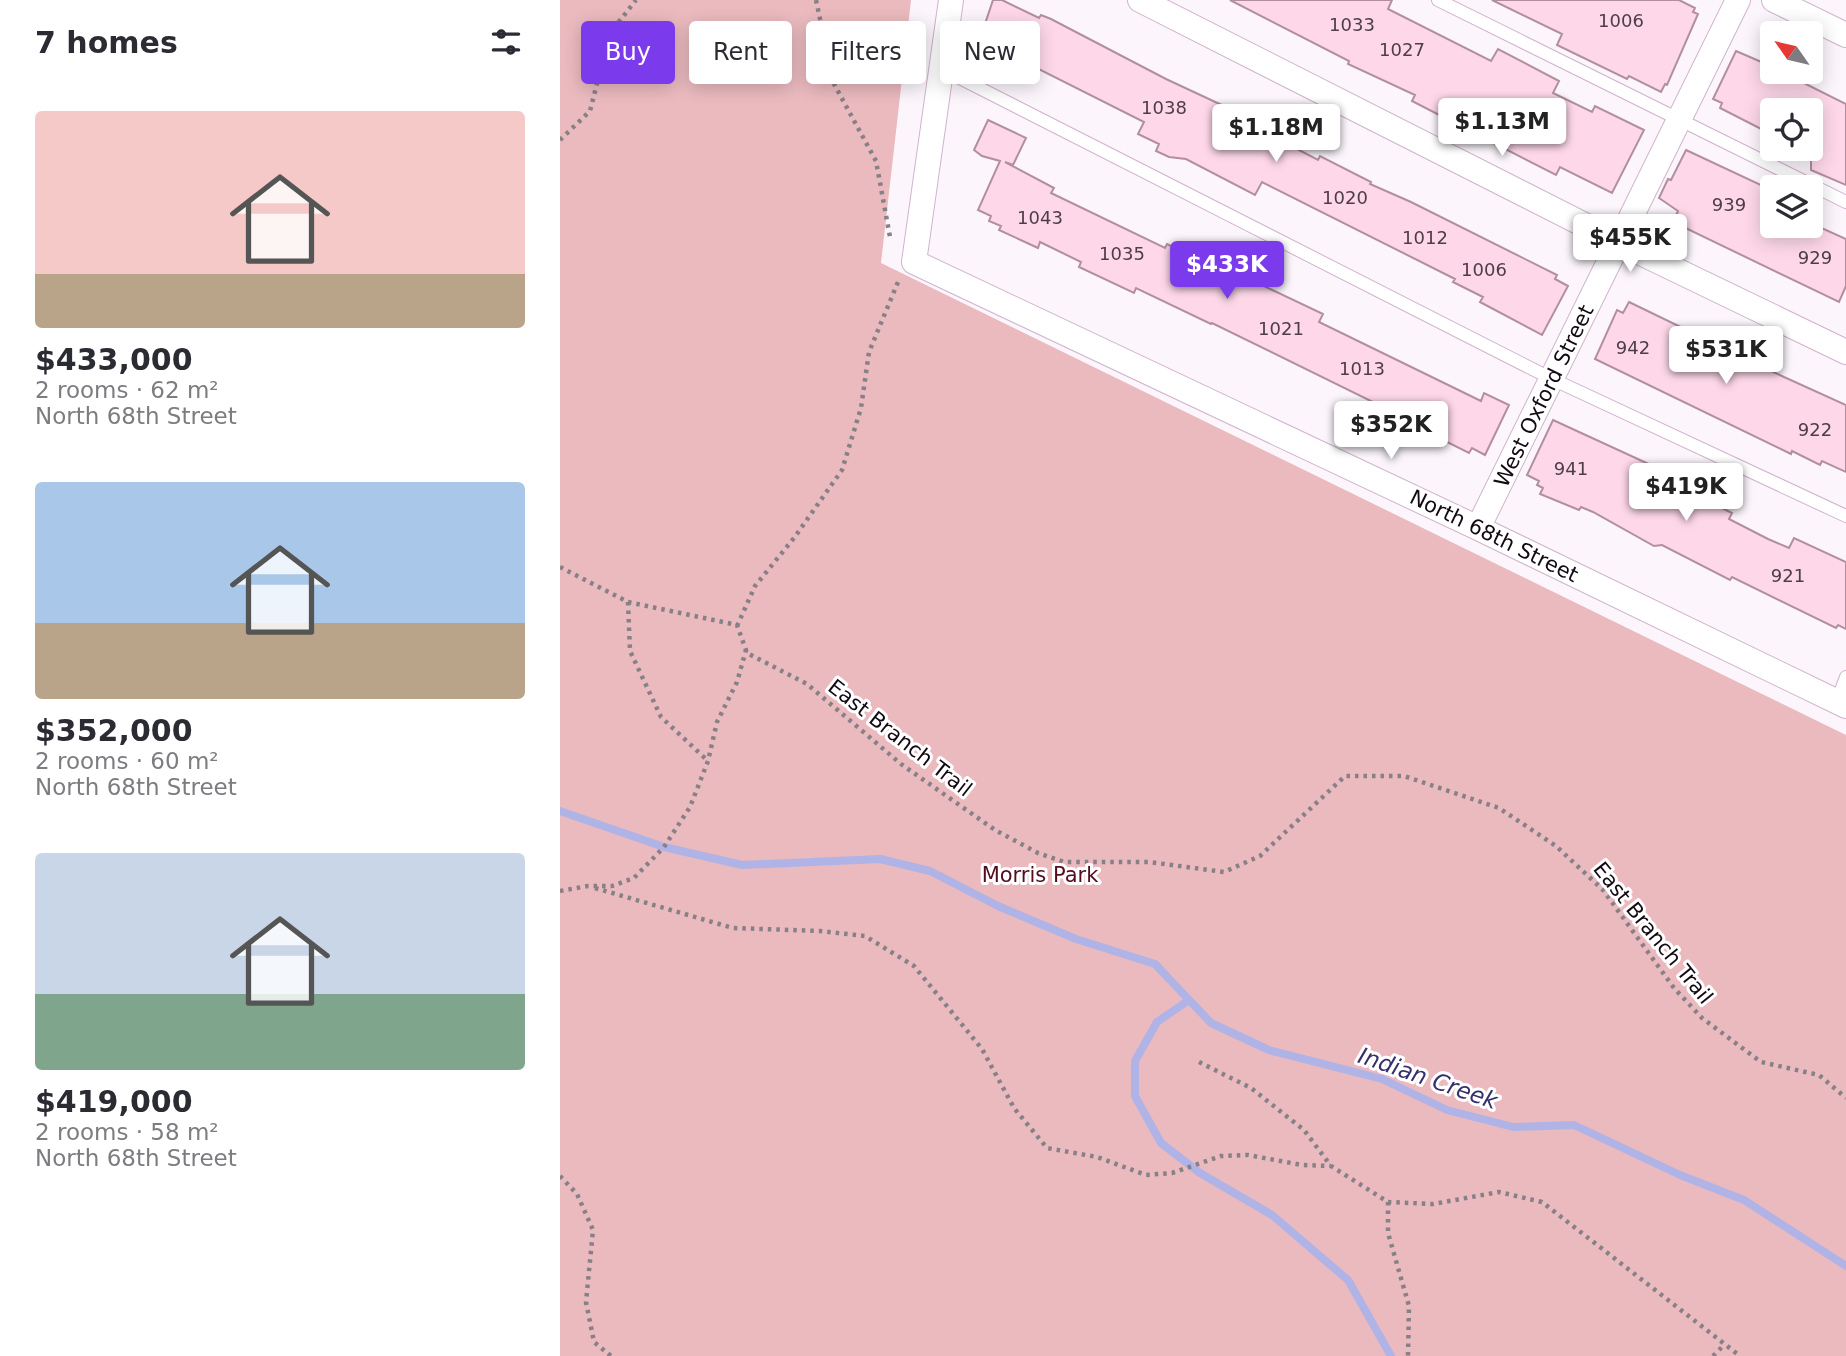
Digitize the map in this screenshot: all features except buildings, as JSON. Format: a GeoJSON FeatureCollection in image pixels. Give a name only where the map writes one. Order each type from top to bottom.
{"type":"FeatureCollection","features":[{"type":"Feature","properties":{"kind":"street"},"geometry":{"type":"LineString","coordinates":[[948,21],[951,0]]}},
{"type":"Feature","properties":{"kind":"street"},"geometry":{"type":"LineString","coordinates":[[1140,0],[1620,243],[1846,352]]}},
{"type":"Feature","properties":{"kind":"street","name":"West Oxford Street"},"geometry":{"type":"LineString","coordinates":[[1478,528],[1738,0]]}},
{"type":"Feature","properties":{"kind":"street"},"geometry":{"type":"LineString","coordinates":[[1773,0],[1846,35]]}},
{"type":"Feature","properties":{"kind":"street"},"geometry":{"type":"LineString","coordinates":[[907,270],[940,80]]}},
{"type":"Feature","properties":{"kind":"street","name":"North 68th Street"},"geometry":{"type":"LineString","coordinates":[[907,270],[1478,528],[1841,703]]}},
{"type":"Feature","properties":{"kind":"lane"},"geometry":{"type":"LineString","coordinates":[[1438,0],[1846,202]]}},
{"type":"Feature","properties":{"kind":"lane"},"geometry":{"type":"LineString","coordinates":[[972,84],[1552,379],[1846,516]]}},
{"type":"Feature","properties":{"kind":"lane"},"geometry":{"type":"LineString","coordinates":[[1841,703],[1846,677]]}},
{"type":"Feature","properties":{"kind":"path"},"geometry":{"type":"LineString","coordinates":[[560,140],[590,111],[610,33],[636,0]]}},
{"type":"Feature","properties":{"kind":"path"},"geometry":{"type":"LineString","coordinates":[[816,0],[834,84],[876,161],[891,241]]}},
{"type":"Feature","properties":{"kind":"path"},"geometry":{"type":"LineString","coordinates":[[560,891],[588,886],[612,886],[634,878],[664,847],[690,807],[708,761],[718,722],[747,653],[737,625],[755,586],[794,538],[842,470],[861,408],[869,352],[907,270]]}},
{"type":"Feature","properties":{"kind":"path"},"geometry":{"type":"LineString","coordinates":[[560,567],[628,602],[737,625]]}},
{"type":"Feature","properties":{"kind":"path"},"geometry":{"type":"LineString","coordinates":[[628,602],[630,651],[661,716],[708,761]]}},
{"type":"Feature","properties":{"kind":"path","name":"East Branch Trail"},"geometry":{"type":"LineString","coordinates":[[747,653],[807,684],[901,764],[995,830],[1038,853],[1064,862],[1149,862],[1224,872],[1259,856],[1345,776],[1404,776],[1499,808],[1556,846],[1603,890],[1674,988],[1702,1018],[1761,1062],[1819,1075],[1846,1098]]}},
{"type":"Feature","properties":{"kind":"path"},"geometry":{"type":"LineString","coordinates":[[588,886],[733,928],[820,931],[865,936],[914,966],[982,1049],[1014,1108],[1047,1148],[1097,1157],[1146,1175],[1172,1173],[1221,1156],[1248,1155],[1302,1165],[1331,1166]]}},
{"type":"Feature","properties":{"kind":"path"},"geometry":{"type":"LineString","coordinates":[[1199,1062],[1251,1088],[1304,1130],[1331,1166],[1388,1202],[1433,1204],[1499,1192],[1542,1202],[1740,1356]]}},
{"type":"Feature","properties":{"kind":"path"},"geometry":{"type":"LineString","coordinates":[[560,1176],[577,1194],[593,1230],[586,1302],[594,1342],[611,1356]]}},
{"type":"Feature","properties":{"kind":"path"},"geometry":{"type":"LineString","coordinates":[[1388,1202],[1388,1233],[1409,1306],[1408,1356]]}},
{"type":"Feature","properties":{"kind":"path"},"geometry":{"type":"LineString","coordinates":[[1713,1356],[1724,1345]]}},
{"type":"Feature","properties":{"kind":"green space","name":"Morris Park"},"geometry":{"type":"Polygon","coordinates":[[[560,0],[911,0],[909,21],[806,21],[806,84],[901,84],[881,263],[1846,735],[1846,1356],[560,1356],[560,0]]]}},
{"type":"Feature","properties":{"kind":"waterway","name":"Indian Creek"},"geometry":{"type":"LineString","coordinates":[[560,811],[664,847],[742,865],[880,859],[930,871],[998,906],[1076,939],[1155,964],[1211,1023],[1269,1050],[1382,1079],[1447,1110],[1513,1127],[1574,1125],[1680,1175],[1744,1200],[1846,1266]]}},
{"type":"Feature","properties":{"kind":"waterway"},"geometry":{"type":"LineString","coordinates":[[1189,1000],[1157,1022],[1135,1061],[1135,1096],[1161,1143],[1200,1173],[1272,1215],[1348,1280],[1391,1356]]}}]}
